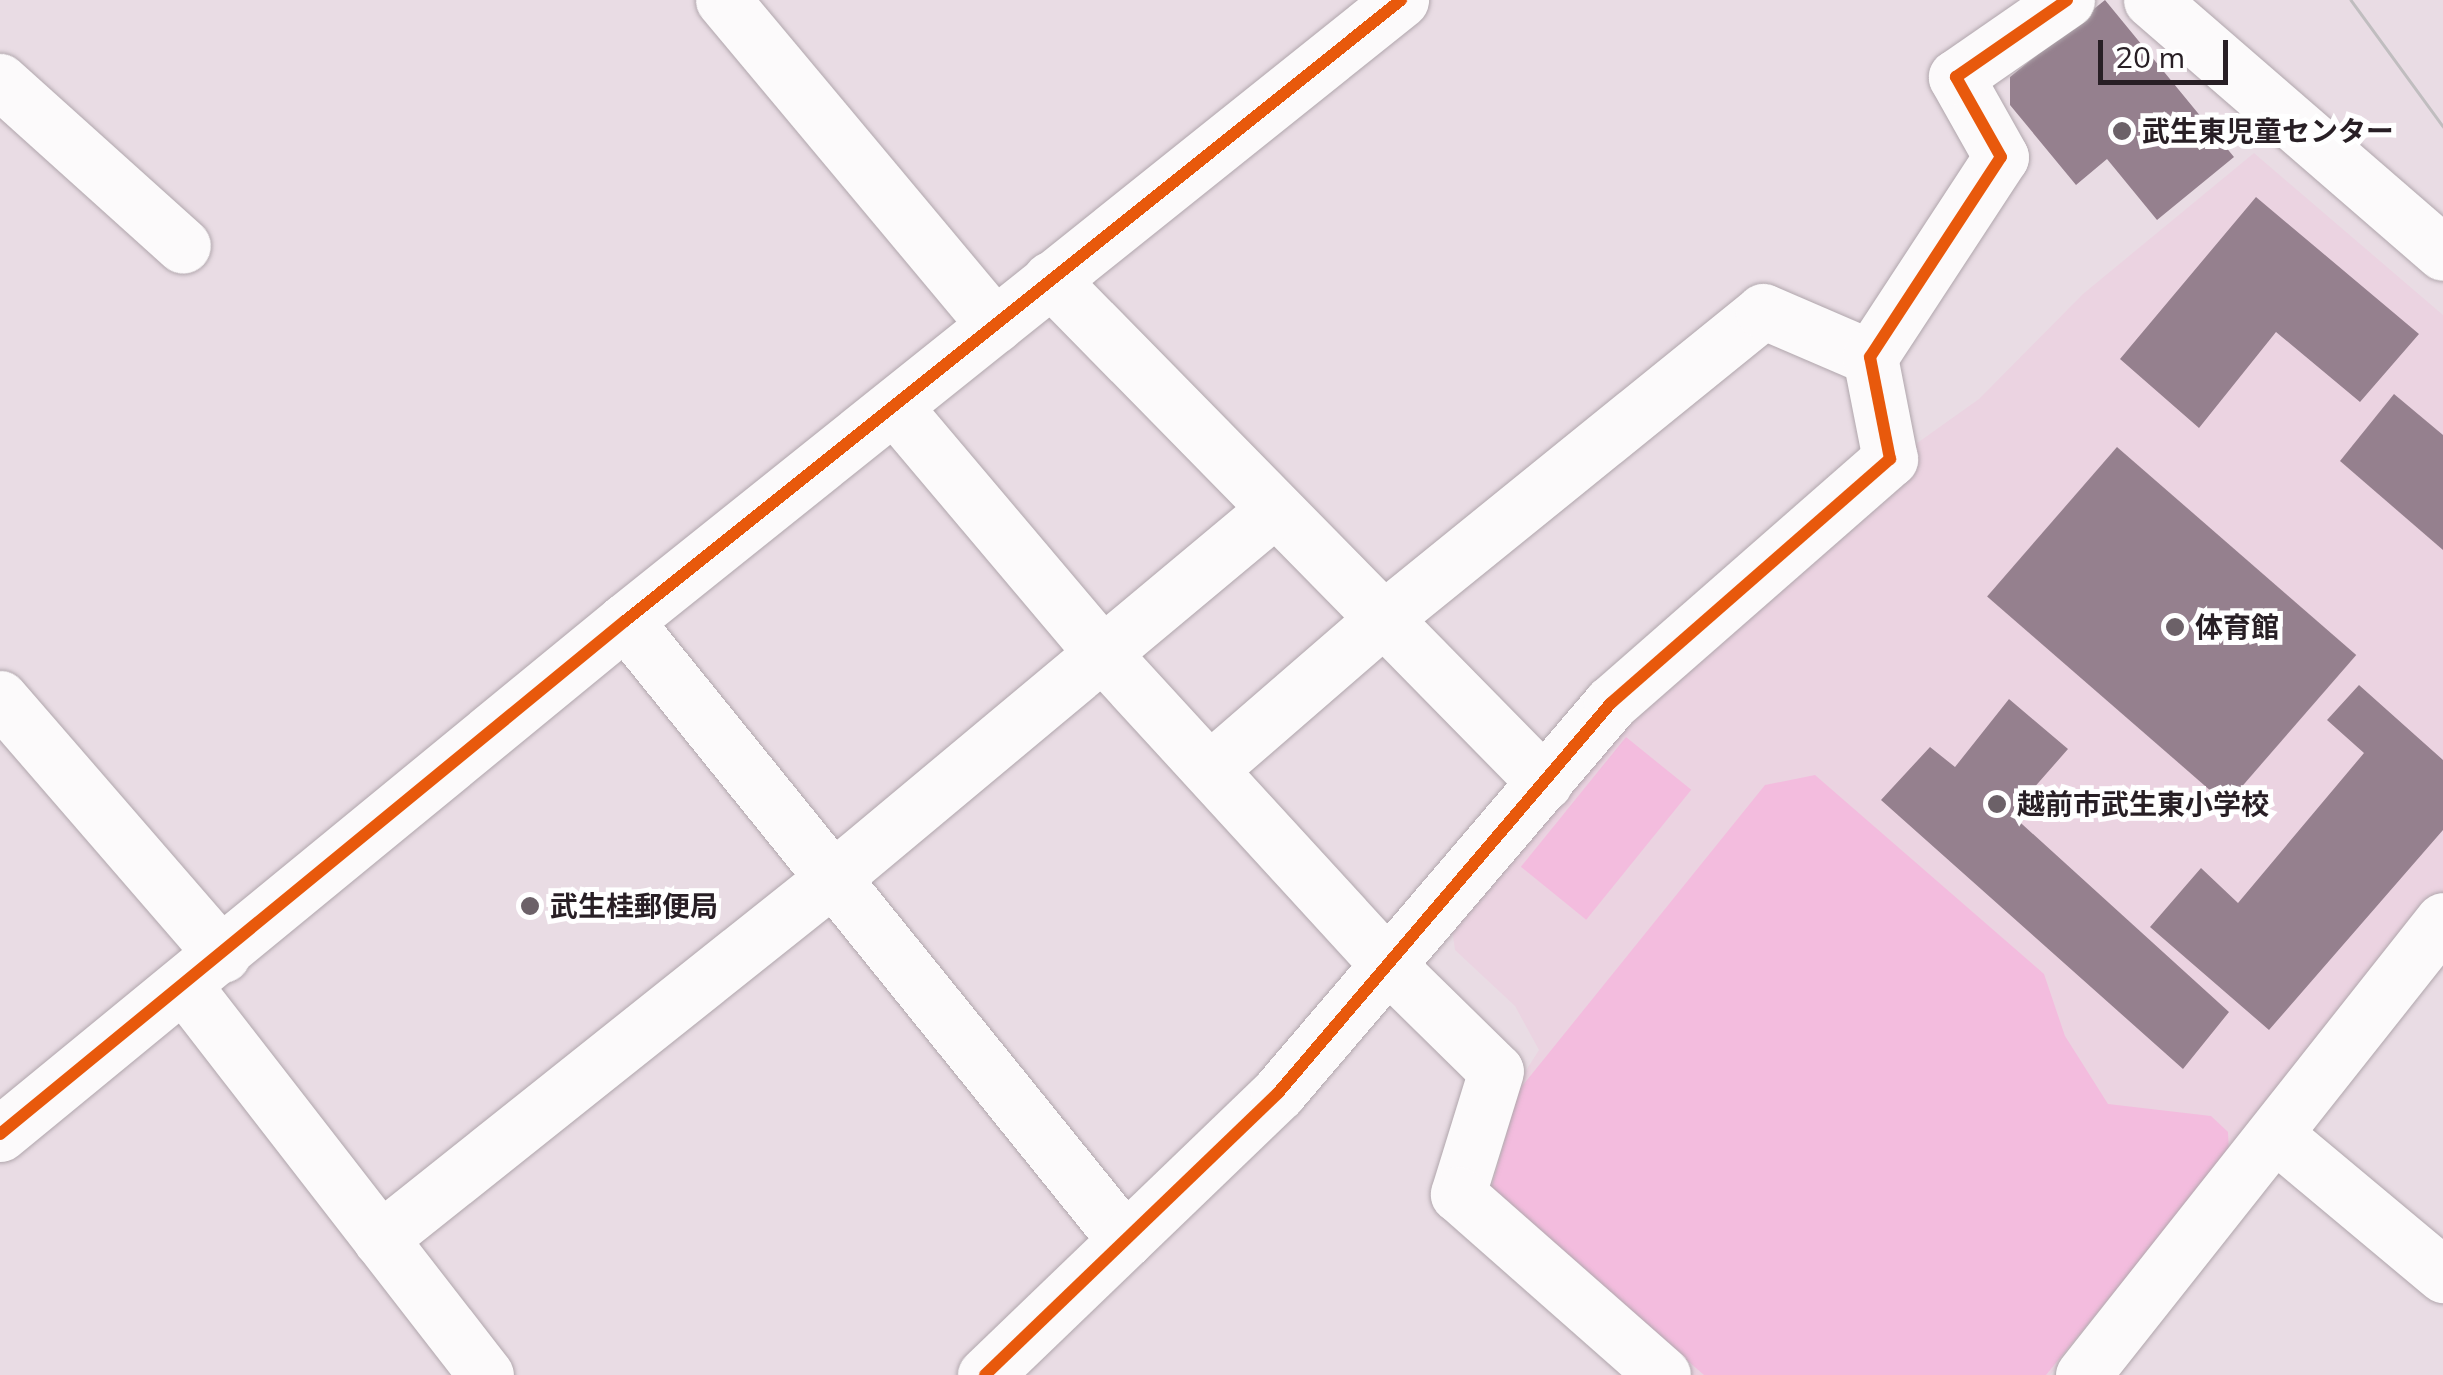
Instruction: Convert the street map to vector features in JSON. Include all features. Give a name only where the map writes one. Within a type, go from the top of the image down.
[{"type":"street","points":[[723,0],[995,326]]},
{"type":"street","points":[[0,1134],[204,971],[625,620],[896,409],[1050,279],[1401,0]]},
{"type":"street","points":[[985,1375],[1278,1093],[1390,967],[1611,703],[1890,459],[1870,357],[2002,158],[1956,77],[2067,0]]},
{"type":"street","points":[[2151,0],[2443,253]]},
{"type":"street","points":[[0,80],[182,246]]},
{"type":"street","points":[[1050,279],[1544,783]]},
{"type":"street","points":[[1210,769],[1383,618],[1763,311],[1870,357]]},
{"type":"street","points":[[896,409],[1103,654],[1390,967],[1496,1071],[1458,1194],[1664,1375]]},
{"type":"street","points":[[380,1239],[833,878],[1275,509]]},
{"type":"street","points":[[625,620],[1126,1240]]},
{"type":"street","points":[[0,698],[204,971],[380,1239],[486,1375]]},
{"type":"street","points":[[2083,1375],[2276,1136],[2443,920]]},
{"type":"street","points":[[2276,1136],[2443,1275]]},
{"type":"shaded area","name":"越前市武生東小学校","points":[[2254,153],[2443,315],[2443,905],[2050,1375],[1692,1375],[1484,1192],[1516,1086],[1539,1050],[1515,1006],[1455,950],[1452,928],[1633,702],[1899,456],[1979,399],[2083,294]]},
{"type":"shaded area","points":[[1626,737],[1691,790],[1586,920],[1521,867]]},
{"type":"shaded area","points":[[1815,775],[2044,974],[2065,1036],[2108,1104],[2211,1116],[2228,1132],[2229,1152],[2046,1375],[1704,1375],[1491,1189],[1519,1090],[1765,785]]},
{"type":"building","name":"武生東児童センター","points":[[2105,0],[2234,157],[2157,220],[2107,159],[2076,185],[2010,105],[2010,77]]},
{"type":"building","points":[[2256,197],[2419,334],[2360,402],[2276,332],[2199,428],[2120,359]]},
{"type":"building","points":[[2394,394],[2443,435],[2443,550],[2340,461]]},
{"type":"building","name":"体育館","points":[[2117,447],[2356,655],[2226,804],[1987,596]]},
{"type":"building","points":[[2359,685],[2443,760],[2443,830],[2269,1030],[2150,927],[2201,868],[2238,903],[2364,753],[2327,720]]},
{"type":"building","points":[[2009,699],[2068,749],[2011,814],[2229,1012],[2183,1069],[1881,800],[1930,747],[1955,767]]},
{"type":"tram line","points":[[2351,0],[2443,126]]},
{"type":"cycle path","points":[[0,1134],[625,621],[1401,0]]},
{"type":"cycle path","points":[[985,1375],[1278,1093],[1611,703],[1890,459],[1870,357],[2001,157],[1956,77],[2067,0]]},
{"type":"place","name":"武生東児童センター","points":[[2122,131]]},
{"type":"place","name":"体育館","points":[[2175,627]]},
{"type":"place","name":"越前市武生東小学校","points":[[1997,804]]},
{"type":"place","name":"武生桂郵便局","points":[[530,906]]}]
